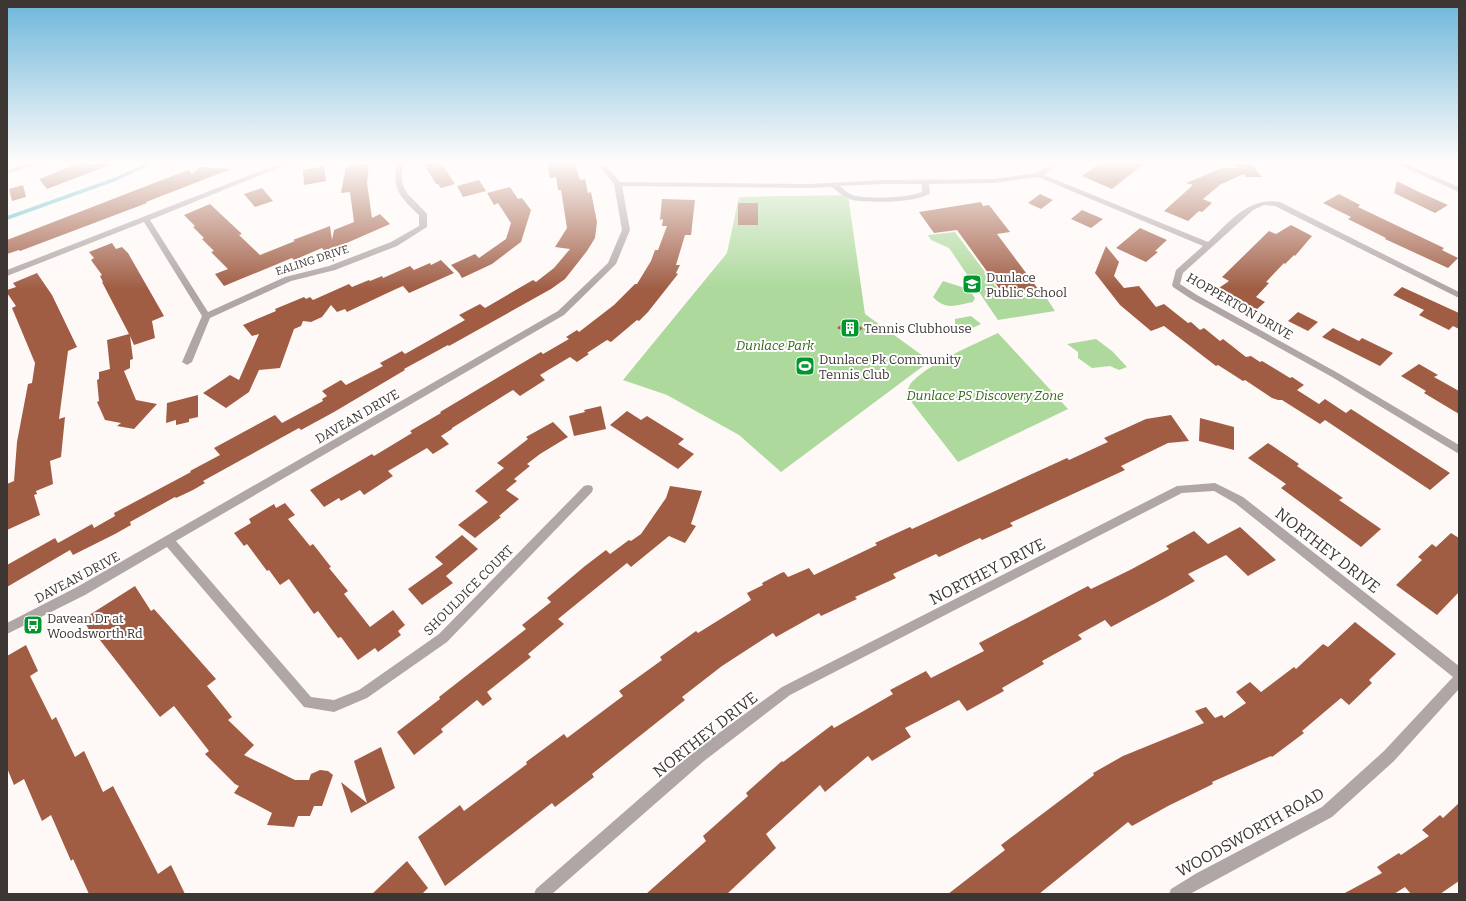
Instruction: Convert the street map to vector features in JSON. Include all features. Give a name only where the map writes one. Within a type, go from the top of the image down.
[{"type":"street","points":[[7,273],[178,205]]},
{"type":"street","name":"EALING DRIVE","points":[[206,316],[288,279],[332,268],[394,244],[423,227],[423,214],[413,205]]},
{"type":"street","name":"DAVEAN DRIVE","points":[[7,629],[82,592],[560,313],[612,264],[626,230],[622,205]]},
{"type":"street","points":[[1112,205],[1208,245]]},
{"type":"street","name":"HOPPERTON DRIVE","points":[[1258,205],[1250,208],[1179,272],[1176,284],[1194,296],[1335,375],[1459,450]]},
{"type":"street","name":"HOPPERTON DRIVE","points":[[1279,205],[1459,295]]},
{"type":"street","points":[[144,218],[206,316],[187,362]]},
{"type":"street","name":"NORTHEY DRIVE","points":[[541,894],[699,756],[786,691],[1181,489],[1215,488],[1239,500],[1459,674]]},
{"type":"street","name":"SHOULDICE COURT","points":[[169,541],[308,703],[334,706],[364,694],[443,638],[588,489]]},
{"type":"street","name":"WOODSWORTH ROAD","points":[[1176,894],[1202,878],[1327,812],[1389,756],[1459,680]]},
{"type":"green space","name":"Dunlace Park","points":[[737,205],[849,205],[865,314],[930,361],[781,472],[739,435],[667,395],[623,380],[727,253]]},
{"type":"green space","points":[[955,232],[1003,296],[1042,291],[1055,311],[998,320],[949,248],[931,240],[928,235]]},
{"type":"green space","points":[[943,281],[968,289],[975,298],[973,302],[952,306],[942,304],[933,297]]},
{"type":"green space","points":[[971,316],[981,324],[964,332],[955,327],[955,319]]},
{"type":"green space","name":"Dunlace PS Discovery Zone","points":[[998,333],[1068,409],[958,462],[906,395],[912,382],[931,367],[953,354]]},
{"type":"green space","points":[[1096,339],[1112,351],[1127,367],[1119,370],[1110,366],[1092,368],[1078,358],[1078,352],[1067,344]]},
{"type":"building","points":[[97,205],[142,205],[20,251],[7,254],[7,240]]},
{"type":"building","points":[[208,205],[211,205],[242,234],[239,235],[260,255],[295,241],[293,240],[330,226],[332,240],[334,230],[354,222],[352,205],[370,205],[372,218],[380,214],[390,224],[333,249],[334,262],[322,248],[294,260],[292,258],[224,286],[215,274],[228,269],[211,252],[214,251],[202,239],[204,238],[184,215]]},
{"type":"building","points":[[499,205],[527,205],[531,210],[521,242],[492,264],[462,278],[451,265],[475,254],[479,258],[506,239],[511,223]]},
{"type":"building","points":[[563,205],[594,205],[597,222],[595,238],[587,251],[565,279],[551,289],[449,346],[448,345],[404,369],[405,370],[334,412],[301,430],[299,428],[203,481],[205,483],[193,490],[176,498],[175,497],[130,522],[131,525],[115,534],[73,555],[70,550],[7,587],[7,565],[55,538],[58,543],[92,524],[94,528],[115,516],[114,513],[220,455],[214,448],[275,415],[282,423],[323,401],[322,399],[327,396],[322,391],[341,380],[346,385],[383,366],[380,363],[402,351],[405,354],[465,320],[459,315],[480,304],[485,308],[533,280],[536,282],[554,268],[570,249],[555,247],[567,228]]},
{"type":"building","points":[[661,205],[694,205],[691,235],[685,235],[676,265],[680,265],[676,273],[678,274],[639,321],[637,320],[611,342],[607,340],[587,353],[589,354],[577,362],[570,357],[540,375],[545,380],[520,396],[513,390],[452,428],[441,436],[449,444],[433,454],[427,448],[388,471],[393,476],[364,495],[360,490],[341,501],[339,498],[324,507],[310,490],[372,454],[374,456],[412,433],[410,431],[441,413],[440,412],[541,352],[543,354],[569,339],[566,337],[577,330],[579,332],[614,305],[635,284],[637,284],[651,261],[655,250],[658,250],[667,226],[662,226],[663,219],[660,220]]},
{"type":"building","points":[[738,205],[758,205],[758,225],[738,225]]},
{"type":"building","points":[[962,205],[989,205],[1010,232],[997,234],[1038,289],[1017,292],[1019,294],[1004,295],[957,230],[934,233],[919,212]]},
{"type":"building","points":[[1032,205],[1046,205],[1041,209]]},
{"type":"building","points":[[1171,205],[1210,205],[1202,212],[1199,211],[1188,221],[1164,211]]},
{"type":"building","points":[[1327,205],[1360,205],[1358,207],[1444,248],[1442,250],[1458,258],[1448,268],[1385,239],[1386,238],[1348,219],[1351,217]]},
{"type":"building","points":[[1419,205],[1448,205],[1435,213]]},
{"type":"building","points":[[1082,210],[1103,219],[1091,228],[1071,219]]},
{"type":"building","points":[[1291,225],[1312,236],[1295,256],[1294,255],[1285,264],[1284,263],[1266,282],[1269,283],[1256,297],[1265,302],[1255,311],[1216,290],[1229,281],[1222,277],[1269,231],[1276,234]]},
{"type":"building","points":[[1140,228],[1167,240],[1155,251],[1158,252],[1146,262],[1116,248]]},
{"type":"building","points":[[112,243],[116,249],[122,247],[128,253],[164,316],[152,321],[155,338],[134,345],[130,336],[133,359],[130,360],[130,368],[124,371],[136,400],[157,404],[134,429],[117,426],[121,423],[105,420],[97,402],[99,401],[97,380],[99,379],[99,372],[110,369],[107,340],[129,334],[102,282],[100,276],[102,275],[91,260],[94,258],[89,252]]},
{"type":"building","points":[[1106,246],[1119,262],[1114,276],[1124,288],[1139,286],[1156,307],[1164,304],[1188,323],[1191,322],[1200,330],[1204,328],[1220,341],[1223,339],[1246,357],[1251,356],[1290,378],[1292,377],[1304,385],[1297,390],[1319,404],[1325,399],[1346,413],[1351,409],[1450,473],[1430,490],[1325,420],[1320,424],[1282,400],[1272,398],[1245,380],[1243,381],[1218,365],[1216,366],[1164,326],[1151,331],[1120,305],[1095,273]]},
{"type":"building","points":[[441,260],[454,273],[409,293],[403,286],[347,312],[345,309],[337,312],[331,305],[322,317],[311,322],[303,321],[301,326],[294,329],[280,368],[259,370],[249,392],[226,408],[203,393],[230,375],[239,380],[259,334],[252,336],[243,325],[304,297],[306,299],[310,297],[313,300],[349,284],[352,287],[382,276],[383,278],[410,266],[414,270],[430,263],[431,265]]},
{"type":"building","points":[[37,273],[52,295],[77,347],[68,351],[59,419],[65,417],[61,457],[50,461],[53,484],[36,491],[37,494],[34,495],[40,515],[7,530],[7,484],[14,481],[17,442],[28,384],[32,383],[35,363],[12,308],[16,306],[7,293],[7,290],[16,287],[13,283]]},
{"type":"building","points":[[1402,287],[1459,313],[1459,329],[1453,326],[1449,330],[1419,315],[1424,310],[1393,295]]},
{"type":"building","points":[[1298,312],[1318,322],[1308,331],[1288,321]]},
{"type":"building","name":"Tennis Clubhouse","points":[[847,320],[863,328],[853,336],[837,328]]},
{"type":"building","points":[[1333,328],[1359,341],[1362,338],[1393,353],[1380,366],[1322,337]]},
{"type":"building","points":[[1419,364],[1438,375],[1434,377],[1459,391],[1459,414],[1424,393],[1426,391],[1401,376]]},
{"type":"building","points":[[198,395],[198,417],[189,419],[189,422],[176,425],[176,420],[166,423],[167,403]]},
{"type":"building","points":[[601,406],[606,429],[574,436],[569,416],[585,412],[584,410]]},
{"type":"building","points":[[627,411],[641,420],[647,416],[684,439],[678,444],[694,454],[678,469],[610,425]]},
{"type":"building","points":[[1171,415],[1189,441],[1168,443],[1121,466],[1125,470],[1010,523],[1013,526],[982,540],[980,538],[939,557],[936,554],[893,574],[896,578],[855,597],[857,599],[821,616],[819,613],[776,637],[773,633],[722,666],[682,697],[685,700],[592,774],[594,777],[555,807],[552,803],[445,886],[418,837],[460,805],[464,811],[564,734],[567,738],[623,696],[619,691],[662,660],[660,657],[696,631],[698,633],[751,600],[747,593],[763,585],[762,583],[784,572],[788,577],[809,568],[814,575],[877,545],[875,543],[910,527],[912,529],[1067,458],[1069,460],[1108,442],[1104,438],[1146,419]]},
{"type":"building","points":[[1200,418],[1234,427],[1234,450],[1199,441]]},
{"type":"building","points":[[553,422],[568,437],[540,454],[527,464],[530,466],[514,479],[517,481],[506,490],[519,499],[499,516],[501,517],[475,538],[458,525],[488,502],[475,491],[504,468],[497,463],[528,439],[526,437]]},
{"type":"building","points":[[1268,443],[1299,464],[1297,466],[1343,498],[1339,500],[1381,529],[1361,547],[1281,488],[1286,484],[1248,458]]},
{"type":"building","points":[[670,486],[702,491],[691,524],[696,526],[685,543],[669,536],[631,567],[627,563],[558,619],[564,624],[528,654],[531,657],[487,692],[492,699],[483,706],[477,700],[441,729],[443,732],[414,755],[397,732],[526,629],[522,625],[551,602],[547,598],[585,566],[606,550],[610,554],[629,540],[631,541],[641,534],[666,498]]},
{"type":"building","points":[[285,503],[295,515],[288,519],[310,546],[313,544],[331,567],[329,568],[348,591],[344,594],[370,627],[393,610],[405,625],[398,631],[401,635],[378,652],[375,648],[358,660],[341,637],[338,638],[318,611],[314,614],[289,579],[280,585],[269,570],[267,571],[247,544],[244,546],[234,533],[251,523],[249,519],[274,504],[276,508]]},
{"type":"building","points":[[1240,527],[1276,560],[1248,576],[1226,555],[1188,574],[1195,581],[1165,598],[1111,627],[1105,620],[1078,635],[1082,639],[1042,661],[1044,664],[1002,688],[1004,691],[967,711],[959,700],[905,728],[911,737],[872,761],[868,756],[825,792],[820,785],[766,834],[776,848],[727,894],[646,894],[706,841],[703,836],[748,796],[746,793],[782,761],[783,762],[832,725],[834,728],[893,694],[890,690],[926,671],[931,678],[984,651],[979,643],[1088,586],[1091,589],[1130,570],[1169,549],[1166,546],[1194,531],[1208,544]]},
{"type":"building","points":[[1451,533],[1459,538],[1459,592],[1437,615],[1396,585],[1422,560],[1418,557],[1432,544],[1436,547]]},
{"type":"building","points":[[462,535],[478,549],[446,576],[453,583],[422,605],[408,589],[443,564],[435,557]]},
{"type":"building","points":[[135,586],[151,611],[154,609],[216,679],[207,686],[232,717],[228,720],[254,745],[244,755],[295,780],[309,780],[311,774],[320,770],[328,771],[333,775],[322,806],[314,806],[310,816],[298,816],[294,827],[267,825],[272,813],[234,793],[239,786],[235,784],[205,754],[209,751],[174,706],[160,717],[96,635],[93,637],[83,619]]},
{"type":"building","points":[[1355,622],[1396,654],[1369,680],[1372,683],[1349,705],[1341,698],[1302,731],[1304,733],[1272,757],[1271,756],[1212,782],[1213,784],[1132,826],[1128,822],[1039,894],[948,894],[1005,850],[1001,845],[1094,775],[1093,773],[1123,756],[1204,723],[1195,711],[1206,707],[1215,718],[1222,715],[1224,718],[1246,703],[1236,692],[1250,682],[1261,692],[1294,667],[1296,669],[1323,644],[1328,647]]},
{"type":"building","points":[[26,645],[38,671],[30,676],[52,720],[56,717],[75,757],[84,751],[103,792],[113,786],[158,874],[171,865],[185,894],[89,894],[73,859],[71,861],[51,815],[42,821],[24,779],[14,785],[7,768],[7,656]]},
{"type":"building","points":[[381,747],[395,788],[351,813],[341,782],[367,803],[354,761]]},
{"type":"building","points":[[1459,803],[1459,881],[1440,894],[1411,894],[1405,887],[1394,894],[1343,894],[1382,873],[1377,867],[1399,853],[1401,855],[1429,836],[1422,830],[1440,815],[1443,818]]},
{"type":"building","points":[[407,861],[428,888],[422,894],[372,894]]},
{"type":"waterway","points":[[7,218],[43,205]]},
{"type":"place","name":"Dunlace Public School","points":[[972,284]]},
{"type":"place","name":"Tennis Clubhouse","points":[[850,328]]},
{"type":"place","name":"Dunlace Pk Community Tennis Club","points":[[805,366]]},
{"type":"place","name":"Davean Dr at Woodsworth Rd","points":[[33,625]]}]
